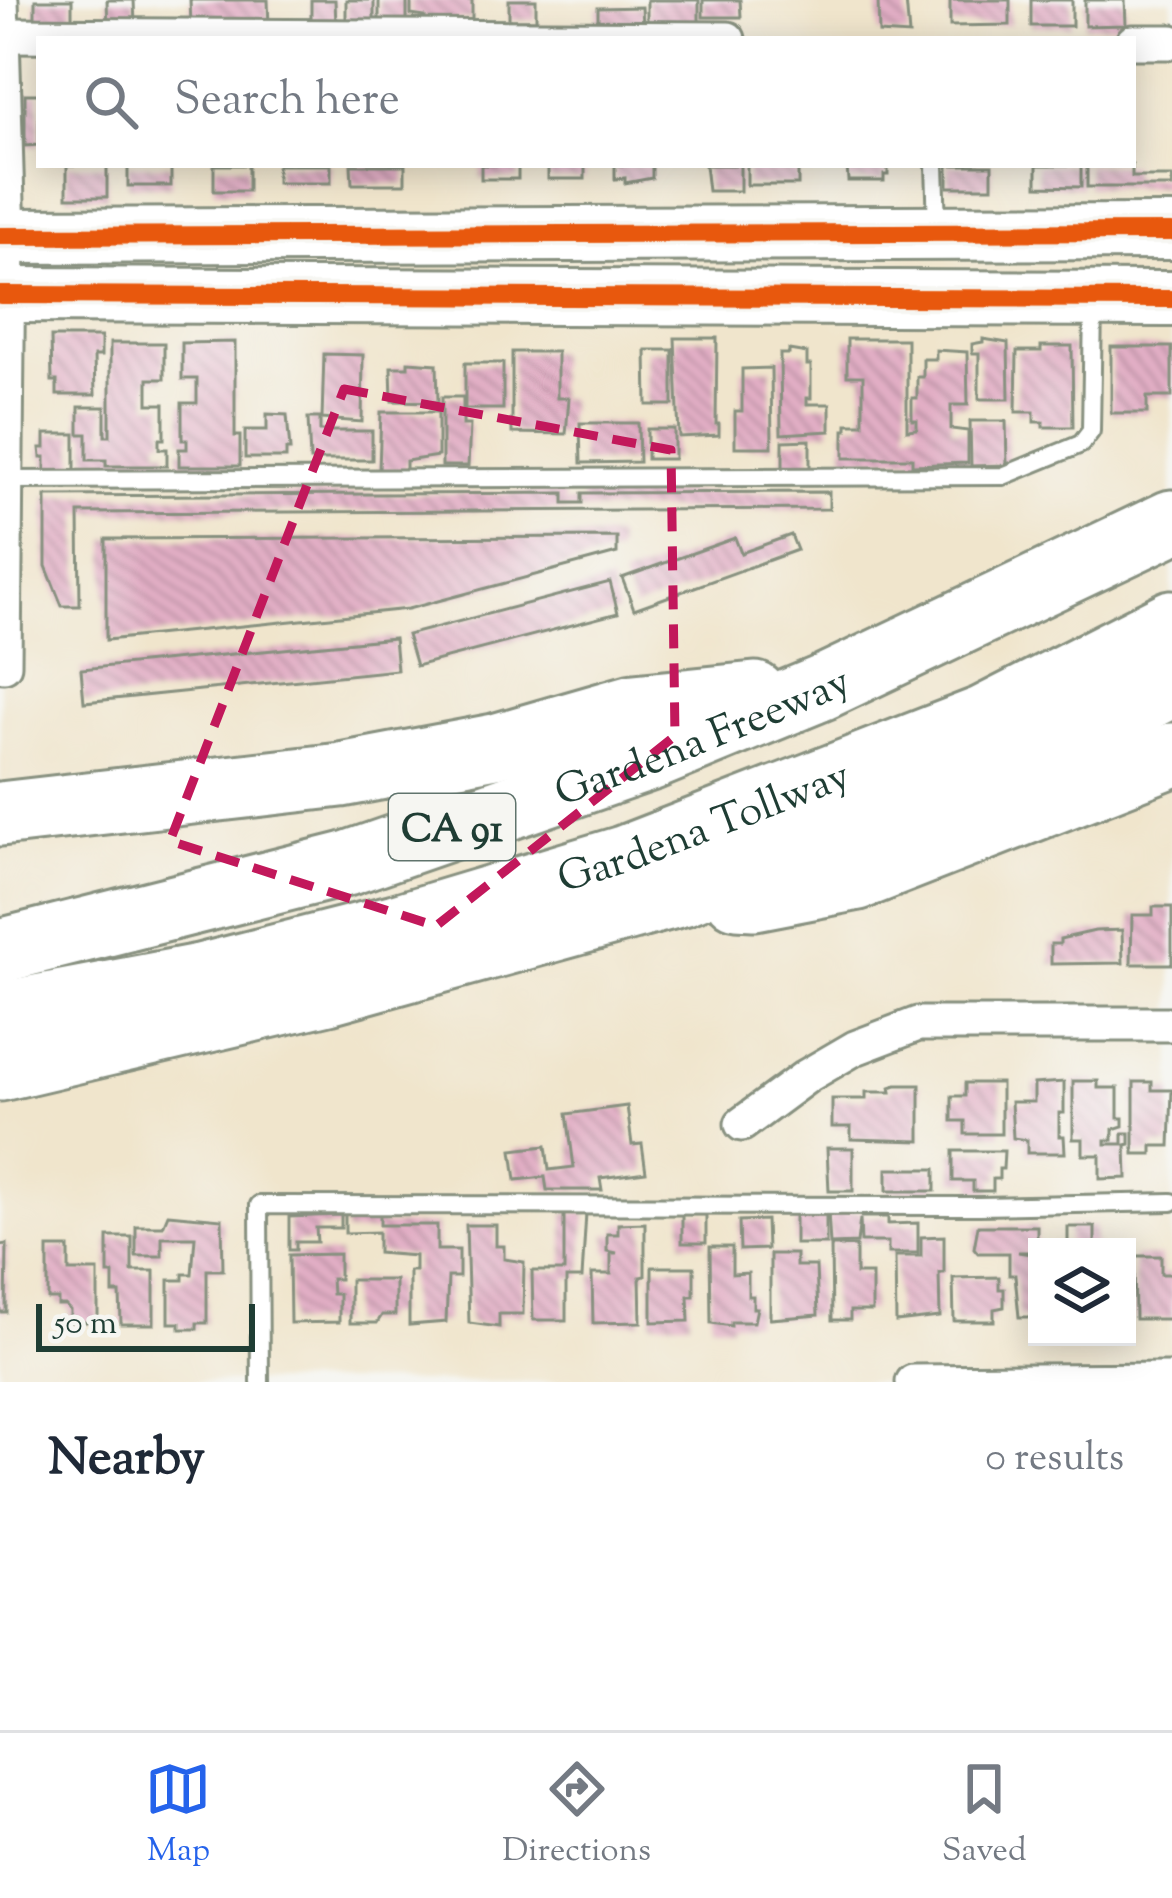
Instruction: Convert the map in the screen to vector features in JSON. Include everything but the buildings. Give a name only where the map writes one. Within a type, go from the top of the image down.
[{"type":"highway","name":"Gardena Freeway","points":[[0,950],[346,864],[650,759],[822,688],[1172,522]]},
{"type":"highway","name":"Gardena Tollway","points":[[70,933],[165,962],[522,871],[838,751],[1172,599]]},
{"type":"highway","name":"Gardena Tollway","points":[[0,1014],[200,976],[396,926],[623,858],[983,718],[1172,622]]},
{"type":"highway","points":[[0,1070],[328,992],[682,894],[1056,744],[1172,685]]},
{"type":"highway","points":[[0,814],[341,775],[495,746],[634,706],[822,688]]},
{"type":"highway","points":[[682,894],[754,898],[858,878],[1172,755]]},
{"type":"main road","points":[[4,237],[1172,232]]},
{"type":"main road","points":[[4,295],[1172,299]]},
{"type":"street","points":[[1,0],[6,480],[2,665]]},
{"type":"street","points":[[1,35],[183,36]]},
{"type":"street","points":[[1136,41],[1172,42]]},
{"type":"street","points":[[742,1124],[855,1048],[918,1024],[1172,1024]]},
{"type":"street","points":[[913,1382],[1172,1380]]},
{"type":"lane","points":[[935,168],[937,233]]},
{"type":"lane","points":[[6,480],[1004,476],[1081,444],[1091,431],[1094,299]]},
{"type":"lane","points":[[260,1382],[259,1205],[1172,1202]]},
{"type":"highlighted area","points":[[344,389],[671,450],[675,736],[436,926],[170,841]]},
{"type":"cycle path","points":[[0,236],[1172,232]]},
{"type":"cycle path","points":[[0,295],[1172,299]]}]
